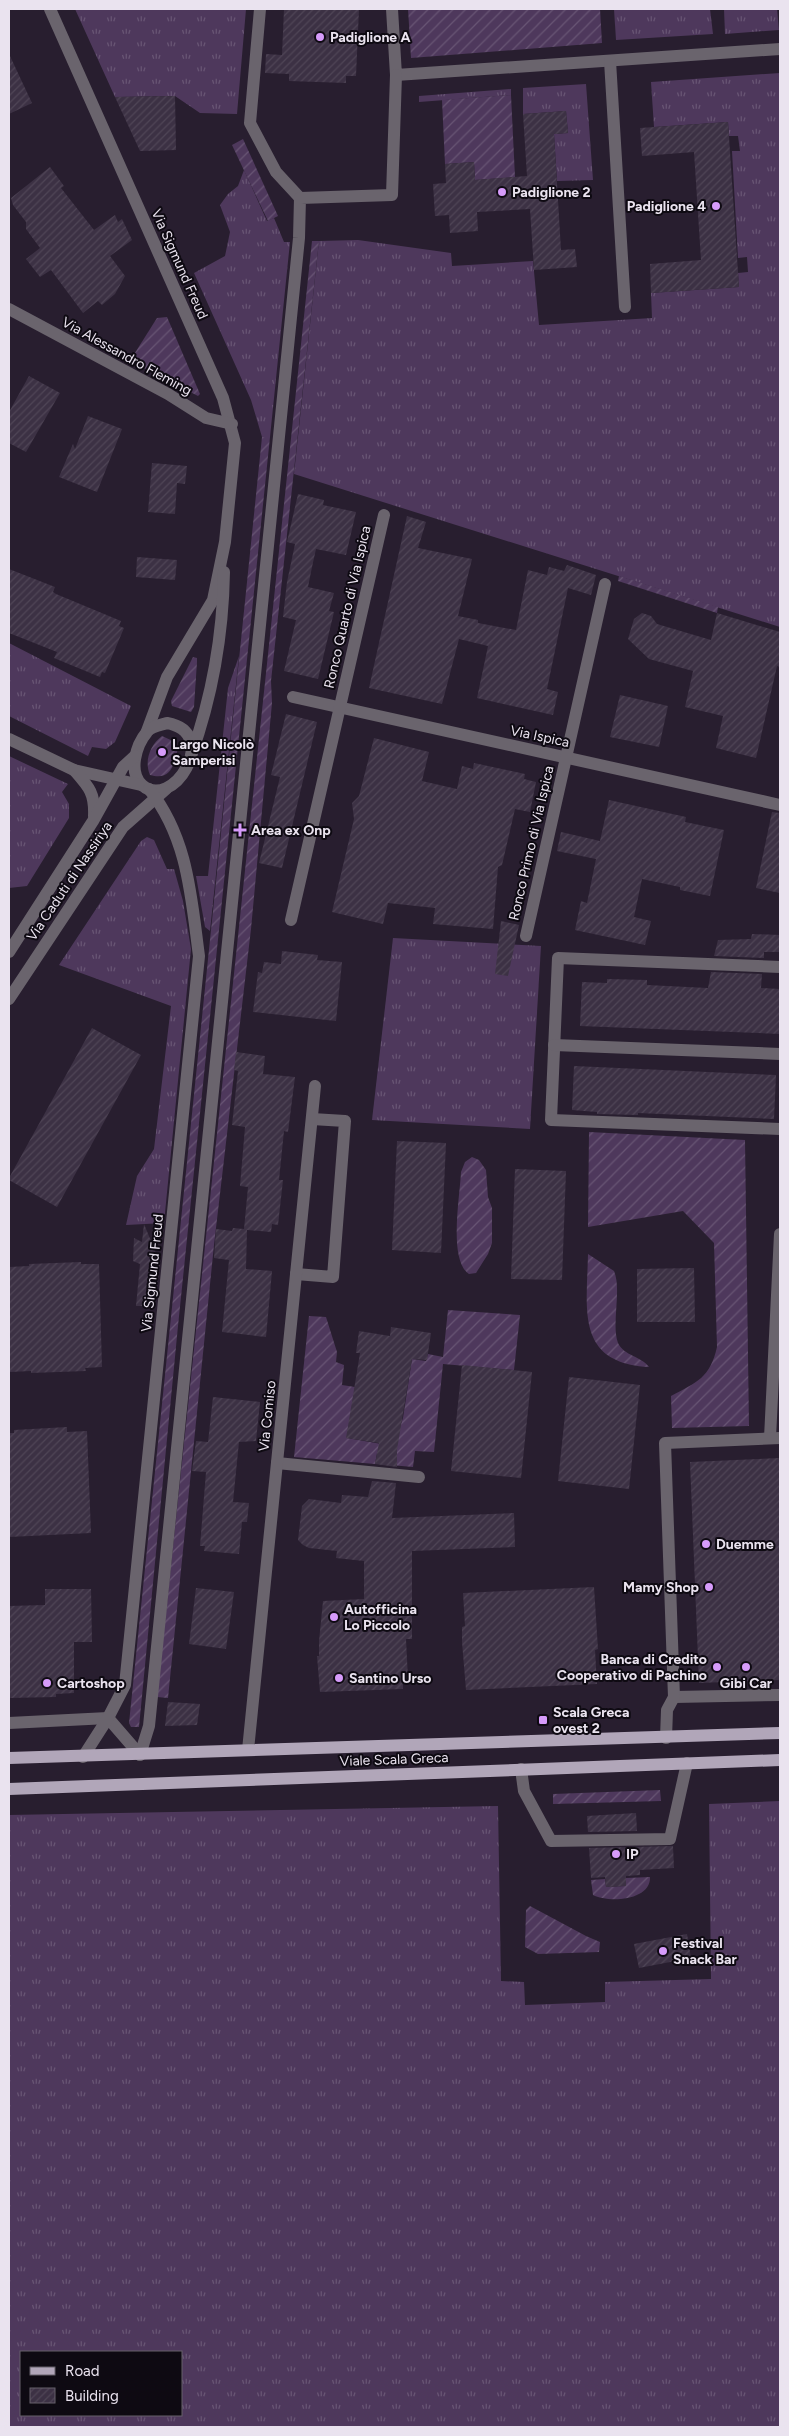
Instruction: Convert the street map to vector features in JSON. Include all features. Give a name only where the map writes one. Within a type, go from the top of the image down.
[{"type":"main road","name":"Viale Scala Greca","points":[[9,1758],[780,1733]]},
{"type":"main road","name":"Viale Scala Greca","points":[[9,1789],[780,1760]]},
{"type":"street","name":"Via Sigmund Freud","points":[[50,9],[223,398],[232,424],[235,443],[224,542]]},
{"type":"street","points":[[140,1755],[149,1726],[299,238],[300,198],[276,172],[250,123],[260,9]]},
{"type":"street","points":[[300,198],[392,195],[396,75],[392,9]]},
{"type":"street","points":[[396,75],[780,49]]},
{"type":"street","points":[[610,61],[625,307]]},
{"type":"street","name":"Via Alessandro Fleming","points":[[9,309],[168,394],[206,418],[232,424]]},
{"type":"street","name":"Ronco Quarto di Via Ispica","points":[[291,920],[384,515]]},
{"type":"street","points":[[149,791],[134,767],[135,756],[147,731],[167,677],[213,600],[224,542]]},
{"type":"street","points":[[9,739],[74,770],[149,791],[166,789],[178,781],[191,756],[202,724],[215,669],[224,601],[224,542]]},
{"type":"street","name":"Ronco Primo di Via Ispica","points":[[526,936],[605,584]]},
{"type":"street","name":"Via Ispica","points":[[293,697],[780,805]]},
{"type":"street","points":[[147,731],[167,723],[178,725],[188,734],[192,743],[191,756]]},
{"type":"street","name":"Via Caduti di Nassiriya","points":[[9,952],[93,821],[123,767],[135,756]]},
{"type":"street","points":[[96,776],[123,767]]},
{"type":"street","points":[[74,770],[89,787],[94,799],[93,821]]},
{"type":"street","name":"Via Sigmund Freud","points":[[83,1757],[108,1718],[125,1685],[199,956],[181,846],[149,791]]},
{"type":"street","name":"Via Caduti di Nassiriya","points":[[9,998],[149,791]]},
{"type":"street","points":[[780,967],[558,958],[552,1120],[780,1129]]},
{"type":"street","points":[[554,1045],[780,1054]]},
{"type":"street","name":"Via Comiso","points":[[248,1750],[315,1086]]},
{"type":"street","points":[[296,1274],[333,1277],[345,1121],[312,1119]]},
{"type":"street","points":[[666,1738],[666,1710],[674,1697],[665,1443],[775,1438],[780,1234]]},
{"type":"street","points":[[277,1463],[419,1477]]},
{"type":"street","points":[[674,1697],[780,1694]]},
{"type":"street","points":[[9,1723],[108,1718],[140,1755]]},
{"type":"street","points":[[521,1769],[524,1790],[551,1841],[670,1839],[687,1763]]},
{"type":"green space","points":[[75,9],[246,9],[237,114],[200,113],[175,96],[115,97]]},
{"type":"green space","points":[[408,9],[600,9],[602,43],[411,58]]},
{"type":"green space","points":[[614,9],[710,9],[713,34],[616,40]]},
{"type":"green space","points":[[724,9],[777,9],[779,30],[725,34]]},
{"type":"green space","points":[[780,73],[780,627],[294,474],[319,241],[358,240],[451,253],[452,266],[533,261],[539,325],[652,318],[651,293],[739,287],[738,273],[748,272],[747,257],[738,258],[732,151],[740,151],[738,136],[729,136],[728,122],[654,127],[651,82]]},
{"type":"green space","points":[[586,84],[593,180],[557,181],[554,134],[568,133],[566,111],[523,114],[523,88]]},
{"type":"green space","points":[[511,89],[511,95],[419,102],[419,96]]},
{"type":"green space","points":[[511,95],[515,177],[475,180],[474,162],[445,164],[442,100]]},
{"type":"green space","points":[[243,139],[278,216],[268,221],[232,145]]},
{"type":"green space","points":[[244,170],[267,221],[274,218],[284,242],[290,242],[270,437],[262,437],[251,400],[194,273],[225,256],[230,232],[220,205],[228,194],[238,186]]},
{"type":"green space","points":[[312,241],[319,241],[271,681],[272,703],[251,929],[214,1245],[168,1698],[157,1697]]},
{"type":"green space","points":[[167,317],[200,394],[198,396],[134,363],[133,356],[157,318]]},
{"type":"green space","points":[[262,437],[270,437],[178,1326],[139,1727],[131,1727],[129,1723]]},
{"type":"green space","points":[[619,576],[718,607],[717,613],[618,581]]},
{"type":"green space","points":[[9,643],[131,706],[115,742],[106,749],[92,747],[88,756],[9,716]]},
{"type":"green space","points":[[239,656],[210,931],[205,927],[196,876],[208,876],[228,688]]},
{"type":"green space","points":[[193,657],[197,658],[197,662],[194,707],[191,712],[172,706],[171,701]]},
{"type":"green space","points":[[162,736],[175,742],[178,748],[175,760],[167,774],[163,776],[150,775],[148,770],[149,754],[154,744]]},
{"type":"green space","points":[[9,756],[68,784],[62,792],[69,804],[69,818],[27,886],[9,888]]},
{"type":"green space","points":[[147,837],[154,840],[167,869],[174,869],[183,901],[191,949],[164,1223],[126,1225],[137,1176],[154,1149],[171,1006],[59,965],[141,841]]},
{"type":"green space","points":[[393,938],[541,946],[530,1129],[372,1120]]},
{"type":"green space","points":[[589,1132],[745,1140],[749,1426],[672,1428],[671,1396],[701,1378],[711,1366],[717,1347],[714,1243],[683,1211],[588,1227]]},
{"type":"green space","points":[[472,1157],[479,1160],[486,1170],[488,1197],[492,1208],[492,1243],[488,1254],[476,1273],[469,1274],[463,1267],[459,1256],[457,1227],[461,1172],[465,1162]]},
{"type":"green space","points":[[588,1254],[614,1271],[617,1288],[616,1335],[618,1343],[624,1351],[642,1360],[649,1367],[625,1363],[608,1355],[597,1344],[590,1330],[587,1313]]},
{"type":"green space","points":[[448,1310],[520,1315],[514,1370],[443,1364],[434,1452],[415,1451],[413,1467],[390,1465],[377,1453],[375,1464],[294,1457],[309,1316],[326,1317],[337,1352],[336,1362],[344,1365],[342,1385],[355,1387],[347,1438],[393,1446],[403,1418],[412,1359],[426,1361],[428,1354],[443,1357]]},
{"type":"green space","points":[[660,1790],[661,1801],[553,1804],[553,1794]]},
{"type":"green space","points":[[780,1801],[780,2427],[9,2427],[9,1815],[498,1806],[501,1981],[524,1982],[525,2005],[605,2002],[605,1982],[711,1979],[709,1804]]},
{"type":"green space","points":[[650,1877],[644,1891],[627,1898],[608,1899],[593,1895],[591,1880],[605,1879],[606,1887],[626,1886],[626,1878]]},
{"type":"green space","points":[[530,1906],[600,1942],[599,1952],[538,1954],[525,1947],[526,1910]]},
{"type":"building","name":"Padiglione A","points":[[284,9],[359,9],[356,76],[346,76],[346,83],[289,81],[289,74],[265,73],[266,54],[282,55]]},
{"type":"building","points":[[9,54],[32,103],[9,114]]},
{"type":"building","points":[[175,96],[176,150],[140,151],[115,97]]},
{"type":"building","name":"Padiglione 2","points":[[566,111],[568,133],[554,134],[561,250],[575,249],[577,267],[534,270],[530,209],[477,212],[478,231],[450,233],[449,215],[435,216],[433,184],[446,183],[445,164],[474,162],[475,180],[527,176],[523,114]]},
{"type":"building","name":"Padiglione 4","points":[[728,122],[739,287],[651,293],[650,264],[701,260],[694,152],[642,156],[640,128]]},
{"type":"building","points":[[50,167],[64,186],[61,188],[94,230],[115,215],[118,222],[122,219],[132,240],[110,256],[125,276],[115,294],[102,305],[98,301],[83,313],[51,270],[40,277],[26,259],[40,248],[26,229],[26,222],[13,205],[11,198]]},
{"type":"building","points":[[29,376],[60,393],[26,452],[9,443],[9,412]]},
{"type":"building","points":[[88,416],[122,429],[97,492],[59,477],[73,444],[75,449]]},
{"type":"building","points":[[152,463],[187,466],[185,484],[177,483],[175,514],[148,512]]},
{"type":"building","points":[[298,494],[324,500],[323,505],[356,512],[346,555],[316,549],[308,587],[334,593],[329,611],[334,612],[318,679],[284,671],[296,620],[283,617],[287,582],[295,544],[287,542]]},
{"type":"building","points":[[407,516],[426,522],[418,548],[472,559],[458,616],[478,620],[478,623],[516,630],[528,570],[547,575],[549,567],[564,571],[567,565],[596,575],[591,595],[568,588],[547,689],[558,692],[553,715],[477,698],[488,646],[459,639],[442,704],[369,688]]},
{"type":"building","points":[[137,557],[177,560],[175,580],[136,577]]},
{"type":"building","points":[[9,569],[55,587],[53,592],[56,594],[121,621],[119,626],[124,628],[105,673],[102,672],[100,677],[54,658],[57,652],[9,633]]},
{"type":"building","points":[[642,613],[651,616],[657,624],[711,640],[717,613],[780,632],[780,667],[777,666],[756,758],[716,748],[723,716],[685,707],[693,671],[649,659],[628,639],[634,619]]},
{"type":"building","points":[[620,695],[668,706],[659,747],[610,737]]},
{"type":"building","points":[[286,714],[317,722],[282,868],[259,863],[280,777],[271,775]]},
{"type":"building","points":[[374,738],[429,752],[422,781],[457,789],[462,766],[473,769],[474,763],[525,774],[524,779],[536,782],[530,812],[515,809],[502,865],[498,867],[493,929],[433,924],[435,908],[388,903],[383,924],[332,912],[354,819],[352,803],[359,796]]},
{"type":"building","points":[[609,800],[686,817],[685,822],[724,830],[710,896],[642,879],[634,917],[651,921],[645,945],[575,930],[581,901],[587,903],[596,859],[557,851],[561,832],[600,841]]},
{"type":"building","points":[[772,812],[780,813],[780,893],[756,888]]},
{"type":"building","points":[[501,921],[519,925],[508,976],[495,974]]},
{"type":"building","points":[[752,934],[780,935],[780,952],[764,952],[764,958],[714,956],[718,940],[751,939]]},
{"type":"building","points":[[282,951],[318,955],[317,960],[342,962],[336,1021],[253,1012],[258,972],[262,973],[264,962],[281,964]]},
{"type":"building","points":[[711,972],[762,974],[761,988],[780,989],[780,1034],[580,1026],[582,982],[607,983],[607,979],[647,980],[647,985],[708,988]]},
{"type":"building","points":[[92,1028],[141,1055],[57,1207],[9,1180],[9,1178]]},
{"type":"building","points":[[236,1052],[265,1056],[263,1074],[295,1077],[288,1132],[284,1131],[279,1180],[283,1180],[278,1225],[272,1224],[271,1232],[247,1230],[246,1269],[272,1271],[266,1337],[222,1332],[229,1260],[214,1258],[216,1229],[232,1231],[233,1228],[244,1229],[248,1187],[240,1186],[245,1127],[232,1125],[238,1071],[234,1070]]},
{"type":"building","points":[[574,1066],[776,1075],[774,1119],[638,1113],[638,1115],[597,1114],[597,1112],[572,1110]]},
{"type":"building","points":[[397,1141],[446,1143],[441,1253],[392,1250]]},
{"type":"building","points":[[515,1169],[566,1171],[562,1280],[511,1279]]},
{"type":"building","points":[[144,1224],[160,1263],[155,1306],[136,1306],[140,1264],[133,1261],[134,1238],[142,1242]]},
{"type":"building","points":[[81,1262],[81,1264],[99,1264],[102,1367],[85,1368],[86,1371],[10,1372],[9,1267],[29,1266],[29,1264]]},
{"type":"building","points":[[694,1268],[695,1322],[637,1322],[637,1269]]},
{"type":"building","points":[[391,1327],[431,1333],[427,1360],[412,1359],[397,1450],[397,1467],[375,1464],[379,1443],[346,1438],[360,1353],[356,1353],[359,1331],[390,1336]]},
{"type":"building","points":[[462,1365],[532,1372],[521,1478],[451,1471]]},
{"type":"building","points":[[569,1377],[640,1385],[629,1489],[558,1481]]},
{"type":"building","points":[[213,1397],[260,1402],[256,1441],[239,1442],[233,1502],[249,1503],[247,1522],[242,1522],[239,1554],[204,1551],[205,1546],[200,1546],[206,1472],[192,1471],[196,1441],[208,1442]]},
{"type":"building","points":[[67,1427],[67,1432],[87,1431],[91,1533],[9,1537],[9,1433],[14,1433],[14,1430]]},
{"type":"building","points":[[780,1458],[780,1680],[699,1683],[690,1462]]},
{"type":"building","points":[[372,1481],[396,1483],[392,1518],[514,1513],[515,1547],[412,1551],[412,1639],[406,1639],[408,1679],[403,1679],[403,1689],[320,1692],[317,1656],[319,1656],[323,1601],[364,1599],[364,1561],[336,1558],[337,1551],[309,1548],[303,1545],[298,1540],[302,1506],[309,1499],[341,1503],[342,1495],[368,1497]]},
{"type":"building","points":[[594,1587],[598,1649],[595,1650],[597,1684],[466,1690],[462,1642],[462,1627],[465,1626],[463,1593]]},
{"type":"building","points":[[196,1588],[234,1592],[226,1649],[189,1644]]},
{"type":"building","points":[[45,1589],[91,1589],[92,1642],[74,1642],[74,1693],[56,1694],[56,1697],[9,1698],[9,1606],[45,1605]]},
{"type":"building","points":[[168,1702],[200,1704],[197,1725],[165,1726]]},
{"type":"building","points":[[636,1813],[637,1831],[588,1832],[587,1816]]},
{"type":"building","points":[[673,1846],[674,1868],[640,1870],[640,1875],[626,1876],[626,1886],[606,1887],[605,1877],[591,1878],[589,1848]]},
{"type":"building","name":"Festival Snack Bar","points":[[687,1934],[691,1958],[639,1968],[634,1944]]},
{"type":"place","name":"Padiglione A","points":[[320,37]]},
{"type":"place","name":"Padiglione 2","points":[[502,192]]},
{"type":"place","name":"Padiglione 4","points":[[716,206]]},
{"type":"place","name":"Largo Nicolò Samperisi","points":[[162,752]]},
{"type":"place","name":"Area ex Onp","points":[[240,830]]},
{"type":"place","name":"Duemme","points":[[706,1544]]},
{"type":"place","name":"Mamy Shop","points":[[709,1587]]},
{"type":"place","name":"Autofficina Lo Piccolo","points":[[334,1617]]},
{"type":"place","name":"Banca di Credito Cooperativo di Pachino","points":[[717,1667]]},
{"type":"place","name":"Gibi Car","points":[[746,1667]]},
{"type":"place","name":"Santino Urso","points":[[339,1678]]},
{"type":"place","name":"Cartoshop","points":[[47,1683]]},
{"type":"place","name":"Scala Greca ovest 2","points":[[543,1720]]},
{"type":"place","name":"IP","points":[[616,1854]]},
{"type":"place","name":"Festival Snack Bar","points":[[663,1951]]}]
